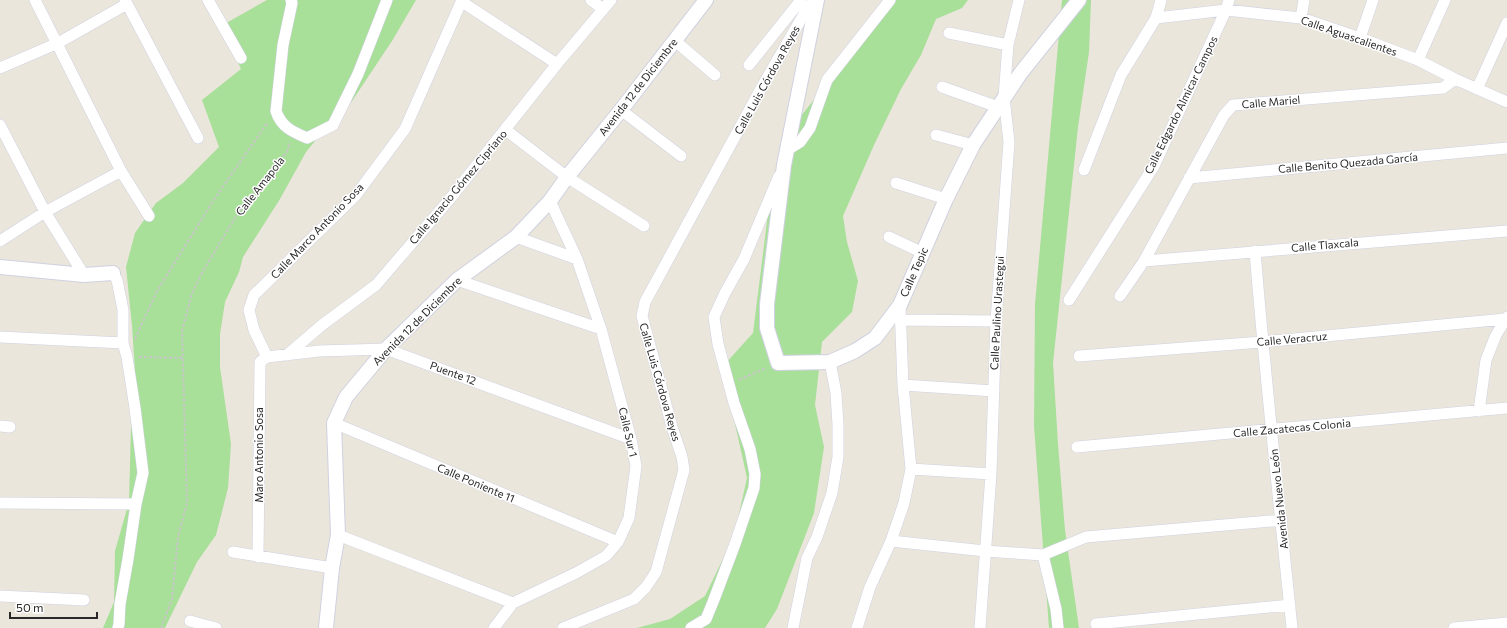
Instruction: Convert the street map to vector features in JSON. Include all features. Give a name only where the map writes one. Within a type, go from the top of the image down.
[{"type":"street","points":[[35,0],[58,43],[121,171],[149,216]]},
{"type":"street","points":[[208,0],[241,58]]},
{"type":"street","points":[[291,0],[292,3],[283,45],[276,111],[278,119],[284,125],[292,131],[307,138],[333,125],[358,74],[387,0]]},
{"type":"street","points":[[591,0],[603,9]]},
{"type":"street","name":"Calle Ignacio Gómez Cipriano","points":[[287,355],[322,325],[376,285],[449,200],[610,0]]},
{"type":"street","name":"Avenida 12 de Diciembre","points":[[326,628],[332,568],[338,535],[334,423],[346,397],[386,349],[457,280],[516,238],[550,201],[567,177],[706,0]]},
{"type":"street","points":[[749,65],[801,0]]},
{"type":"street","name":"Calle Luis Córdova Reyes","points":[[563,628],[634,598],[646,587],[656,572],[684,470],[682,457],[672,427],[642,316],[645,302],[763,85],[804,14],[814,0]]},
{"type":"street","points":[[817,0],[784,165],[767,304],[767,328],[783,363],[824,362],[856,351],[875,338],[900,305]]},
{"type":"street","points":[[787,150],[800,142],[810,128],[827,80],[890,0]]},
{"type":"street","name":"Calle Paulino Urastegui","points":[[980,628],[991,474],[996,321],[1009,142],[1001,102],[1008,44],[1019,0]]},
{"type":"street","name":"Calle Tepic","points":[[857,628],[870,587],[891,542],[904,503],[911,469],[903,385],[900,305],[946,199],[973,145],[1020,74],[1080,0]]},
{"type":"street","points":[[1084,170],[1121,75],[1156,18],[1161,0]]},
{"type":"street","points":[[1301,18],[1304,0]]},
{"type":"street","points":[[1360,38],[1373,0]]},
{"type":"street","points":[[1418,60],[1445,0]]},
{"type":"street","points":[[462,1],[557,64]]},
{"type":"street","name":"Calle Marco Antonio Sosa","points":[[268,357],[254,330],[249,310],[254,295],[356,195],[405,129],[462,1]]},
{"type":"street","points":[[0,68],[58,43],[126,2],[198,138]]},
{"type":"street","name":"Calle Aguascalientes","points":[[1156,18],[1228,5],[1301,18],[1418,60],[1455,79],[1507,102]]},
{"type":"street","name":"Calle Edgardo Almicar Campos","points":[[1069,300],[1154,166],[1228,5]]},
{"type":"street","points":[[1478,89],[1507,23]]},
{"type":"street","points":[[949,33],[1008,44]]},
{"type":"street","points":[[674,40],[715,75]]},
{"type":"street","name":"Calle Mariel","points":[[1120,296],[1144,261],[1224,115],[1233,105],[1443,88],[1455,79]]},
{"type":"street","points":[[942,86],[1001,102]]},
{"type":"street","points":[[621,110],[681,156]]},
{"type":"street","points":[[0,125],[3,137],[45,212],[84,275]]},
{"type":"street","points":[[506,130],[567,177],[644,226]]},
{"type":"street","points":[[936,135],[973,145]]},
{"type":"street","name":"Calle Benito Quezada García","points":[[1189,178],[1507,148]]},
{"type":"street","points":[[691,628],[706,619],[735,544],[754,488],[755,474],[750,449],[718,344],[714,317],[725,293],[744,259],[784,165]]},
{"type":"street","points":[[0,241],[45,212],[121,171]]},
{"type":"street","points":[[896,183],[946,199]]},
{"type":"street","name":"Calle Sur 1","points":[[494,628],[513,603],[576,573],[606,556],[618,542],[628,518],[636,466],[631,439],[601,329],[577,259],[550,201]]},
{"type":"street","name":"Calle Tlaxcala","points":[[1144,261],[1507,231]]},
{"type":"street","points":[[889,237],[923,253]]},
{"type":"street","points":[[516,238],[577,259]]},
{"type":"street","name":"Avenida Nuevo León","points":[[1255,251],[1262,342],[1282,520],[1292,628]]},
{"type":"street","points":[[0,267],[84,275],[113,273],[117,280],[123,310],[123,343],[127,357],[143,473],[136,504],[120,604],[118,628]]},
{"type":"street","points":[[457,280],[601,329]]},
{"type":"street","points":[[1479,411],[1486,360],[1496,335],[1506,318]]},
{"type":"street","name":"Calle Veracruz","points":[[1079,356],[1262,342],[1506,318]]},
{"type":"street","points":[[901,320],[996,321]]},
{"type":"street","points":[[1496,335],[1507,334]]},
{"type":"street","points":[[0,337],[123,343]]},
{"type":"street","name":"Puente 12","points":[[268,357],[319,351],[386,349],[631,439]]},
{"type":"street","name":"Maro Antonio Sosa","points":[[258,557],[260,362],[268,357]]},
{"type":"street","points":[[793,628],[807,558],[817,537],[832,493],[838,457],[836,393],[824,362]]},
{"type":"street","points":[[903,385],[994,391]]},
{"type":"street","name":"Calle Zacatecas Colonia","points":[[1077,447],[1507,408]]},
{"type":"street","name":"Calle Poniente 11","points":[[334,423],[618,542]]},
{"type":"street","points":[[911,469],[991,474]]},
{"type":"street","points":[[0,503],[136,504]]},
{"type":"street","points":[[891,542],[985,552],[1043,555],[1086,537],[1282,520]]},
{"type":"street","points":[[338,535],[513,603]]},
{"type":"street","points":[[233,552],[332,568]]},
{"type":"street","points":[[1043,555],[1056,609],[1058,628]]},
{"type":"street","points":[[0,596],[84,600]]},
{"type":"street","points":[[1096,624],[1290,605]]},
{"type":"street","points":[[190,621],[216,628]]},
{"type":"street","points":[[1454,628],[1507,623]]},
{"type":"path","points":[[183,358],[127,357],[157,291],[213,201],[276,111]]},
{"type":"path","name":"Calle Amapola","points":[[160,628],[172,599],[178,538],[187,503],[182,331],[192,293],[203,271],[236,216],[287,152],[292,131]]},
{"type":"path","points":[[729,384],[783,363]]},
{"type":"green space","points":[[267,0],[416,0],[392,41],[352,101],[324,130],[306,152],[280,199],[243,257],[239,272],[225,302],[220,334],[220,367],[231,444],[228,488],[216,535],[197,562],[165,628],[103,628],[114,602],[115,551],[129,502],[131,426],[135,371],[126,267],[135,233],[156,203],[183,183],[219,147],[202,100],[241,69],[221,26]]},
{"type":"green space","points":[[892,0],[968,0],[962,8],[936,19],[921,55],[901,89],[874,145],[843,216],[847,242],[858,281],[852,312],[822,342],[815,405],[824,447],[814,513],[777,609],[765,628],[637,628],[670,619],[705,596],[734,536],[747,478],[728,392],[725,364],[753,333],[772,182],[798,120]]},
{"type":"green space","points":[[1062,0],[1091,0],[1089,52],[1078,127],[1053,363],[1065,530],[1079,628],[1049,628],[1034,426],[1035,304]]}]
